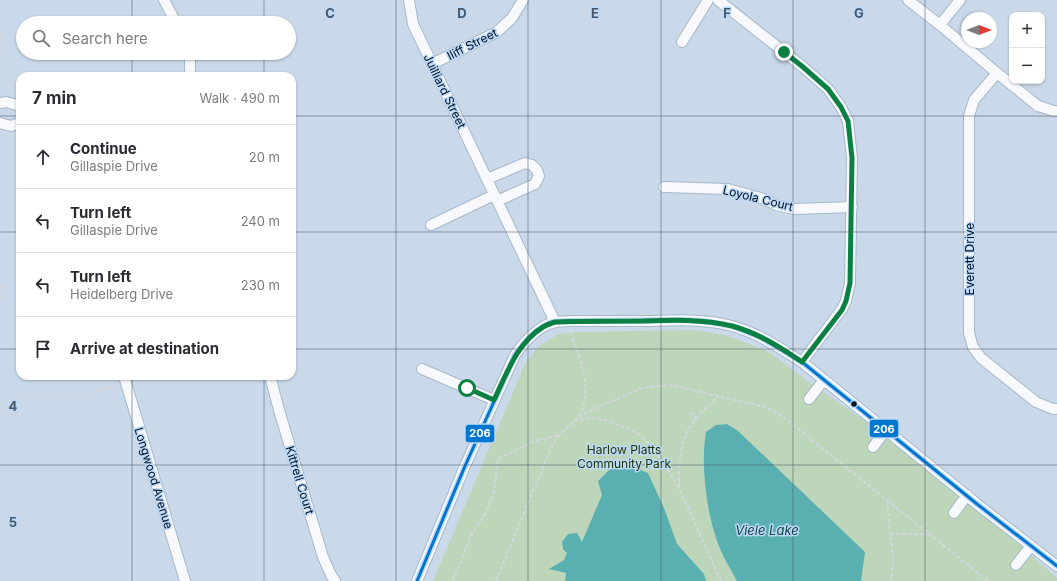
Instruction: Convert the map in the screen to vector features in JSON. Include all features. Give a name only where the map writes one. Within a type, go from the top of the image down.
[{"type":"street","points":[[164,0],[172,16]]},
{"type":"street","name":"Juilliard Street","points":[[409,0],[413,24],[555,322]]},
{"type":"street","name":"Iliff Street","points":[[432,64],[496,32],[512,18],[523,0]]},
{"type":"street","points":[[682,42],[708,0]]},
{"type":"street","points":[[718,0],[803,67],[828,89],[841,107],[848,121],[852,158],[850,283],[846,301],[842,310],[802,362]]},
{"type":"street","points":[[908,0],[1038,106],[1057,111]]},
{"type":"street","points":[[940,25],[960,0]]},
{"type":"street","points":[[190,60],[190,72]]},
{"type":"street","name":"Everett Drive","points":[[997,73],[974,100],[969,116],[969,333],[973,347],[981,358],[1036,402],[1053,409],[1057,409]]},
{"type":"street","points":[[0,103],[6,102],[16,105]]},
{"type":"street","points":[[0,123],[11,126],[16,124]]},
{"type":"street","points":[[431,225],[495,198],[535,184],[539,176],[537,170],[532,165],[524,163],[487,179]]},
{"type":"street","name":"Loyola Court","points":[[664,186],[728,189],[764,199],[776,205],[794,209],[852,207]]},
{"type":"street","points":[[417,581],[464,466],[515,355],[527,340],[544,326],[555,322],[704,321],[732,326],[757,335],[778,346],[802,362],[1057,566]]},
{"type":"street","points":[[422,369],[494,400]]},
{"type":"street","name":"Longwood Avenue","points":[[122,380],[185,581]]},
{"type":"street","name":"Kittrell Court","points":[[271,380],[323,557],[335,581]]},
{"type":"street","points":[[809,399],[824,380]]},
{"type":"street","points":[[873,447],[886,430]]},
{"type":"street","points":[[954,513],[967,495]]},
{"type":"street","points":[[1016,565],[1031,546]]},
{"type":"path","points":[[0,34],[7,64],[6,93]]},
{"type":"path","points":[[0,285],[3,288],[3,297],[0,300]]},
{"type":"path","points":[[570,330],[585,382],[585,395],[582,408],[576,420]]},
{"type":"path","points":[[0,413],[12,403],[26,396],[44,394],[60,398],[76,397],[122,380]]},
{"type":"path","points":[[453,581],[471,536],[485,514],[494,492],[498,459],[533,442],[559,434],[587,412],[642,388],[670,385],[765,407],[782,416],[988,581]]},
{"type":"path","points":[[679,488],[680,457],[683,439],[692,423],[718,396]]},
{"type":"path","points":[[0,403],[6,408]]},
{"type":"path","points":[[690,412],[696,419]]},
{"type":"path","points":[[576,420],[592,418],[606,420],[636,432],[652,446],[679,488],[721,581]]},
{"type":"path","points":[[496,581],[549,453],[559,434]]},
{"type":"path","points":[[887,501],[893,560],[891,581]]},
{"type":"path","points":[[890,534],[929,534]]},
{"type":"green space","name":"Harlow Platts Community Park","points":[[693,330],[725,335],[769,352],[806,380],[938,472],[1057,578],[1057,581],[433,581],[525,364],[537,348],[557,335],[575,332]]},
{"type":"water","name":"Viele Lake","points":[[727,424],[738,431],[865,552],[861,581],[737,581],[716,538],[712,524],[704,476],[704,446],[706,432],[716,425]]},
{"type":"water","points":[[633,467],[648,473],[664,508],[677,544],[704,574],[706,581],[565,581],[566,573],[549,569],[564,560],[567,553],[563,549],[562,542],[568,534],[577,533],[582,542],[602,495],[598,481],[611,468]]},
{"type":"transit line","name":"206","points":[[417,581],[465,466],[515,355],[539,329],[552,322],[569,321],[702,321],[732,326],[760,337],[802,362],[977,504],[1057,566]]},
{"type":"route","points":[[467,388],[494,400],[515,355],[521,347],[544,326],[555,322],[704,321],[732,326],[757,335],[778,346],[802,362],[842,310],[846,301],[850,283],[852,158],[848,121],[841,107],[828,89],[784,52]]}]
